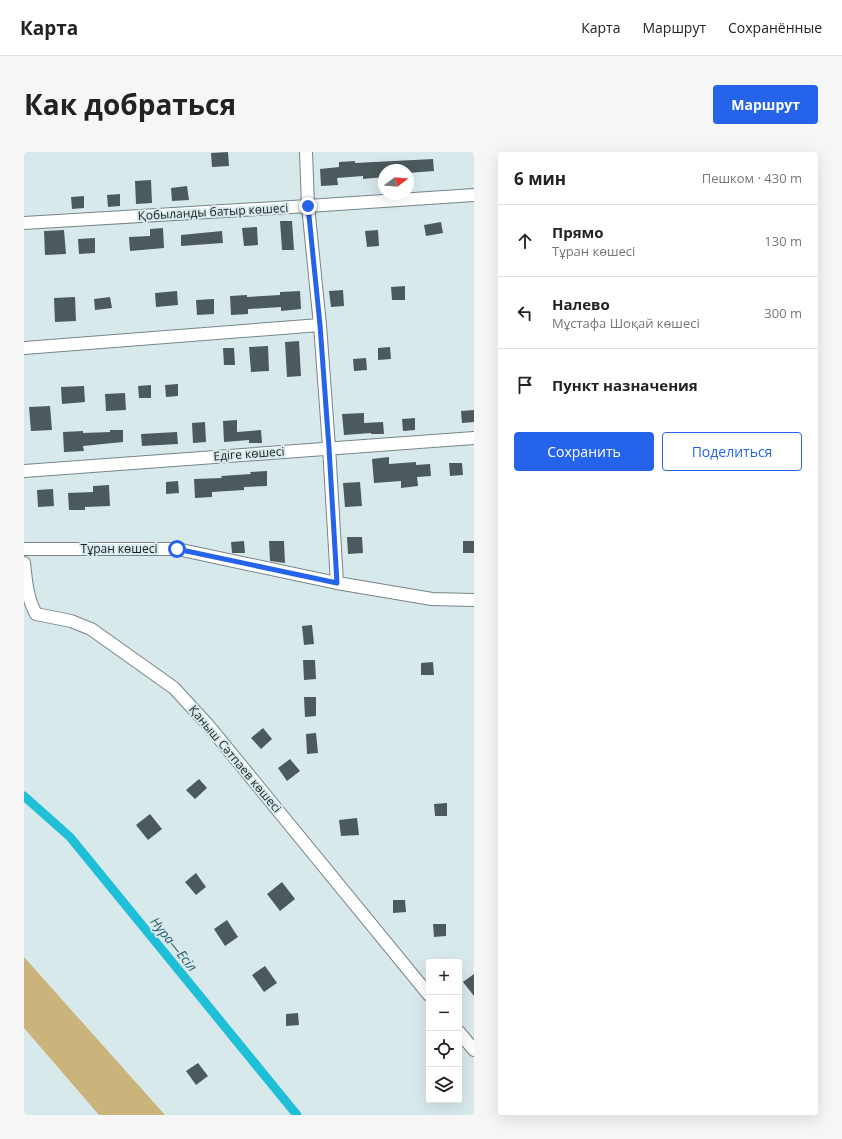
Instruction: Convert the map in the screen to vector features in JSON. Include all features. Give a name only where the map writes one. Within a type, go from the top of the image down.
[{"type":"street","points":[[306,152],[308,206],[320,325],[337,583]]},
{"type":"street","name":"Қобыланды батыр көшесі","points":[[24,223],[474,195]]},
{"type":"street","points":[[24,348],[320,325]]},
{"type":"street","name":"Едіге көшесі","points":[[24,471],[474,438]]},
{"type":"street","name":"Тұран көшесі","points":[[24,549],[177,549],[337,583],[432,599],[474,600]]},
{"type":"street","name":"Қаныш Сәтпаев көшесі","points":[[24,563],[30,604],[36,614],[70,621],[91,629],[174,688],[208,725],[428,995]]},
{"type":"street","points":[[462,1036],[474,1050]]},
{"type":"shaded area","points":[[24,957],[165,1115],[99,1115],[24,1028]]},
{"type":"building","points":[[228,152],[229,166],[212,167],[211,153]]},
{"type":"building","points":[[433,159],[434,171],[414,173],[414,164],[378,164],[378,178],[363,179],[363,176],[337,178],[338,185],[321,186],[320,169],[339,167],[339,162],[355,161],[355,163]]},
{"type":"building","points":[[151,180],[152,203],[136,204],[135,181]]},
{"type":"building","points":[[187,186],[189,200],[172,201],[171,188]]},
{"type":"building","points":[[120,194],[120,206],[108,207],[107,195]]},
{"type":"building","points":[[84,196],[84,208],[72,209],[71,197]]},
{"type":"building","points":[[280,221],[292,221],[294,250],[282,250]]},
{"type":"building","points":[[441,222],[443,233],[426,236],[424,225]]},
{"type":"building","points":[[257,227],[258,245],[244,246],[242,228]]},
{"type":"building","points":[[163,228],[164,248],[130,251],[129,237],[150,236],[150,229]]},
{"type":"building","points":[[64,230],[66,254],[45,255],[44,231]]},
{"type":"building","points":[[378,230],[379,246],[367,247],[365,231]]},
{"type":"building","points":[[222,231],[223,243],[181,246],[181,235]]},
{"type":"building","points":[[95,238],[95,253],[79,254],[78,239]]},
{"type":"building","points":[[405,286],[405,300],[392,300],[391,287]]},
{"type":"building","points":[[343,290],[344,306],[331,307],[329,291]]},
{"type":"building","points":[[177,291],[178,305],[156,307],[155,293]]},
{"type":"building","points":[[300,291],[301,309],[281,311],[281,307],[248,309],[248,314],[231,315],[230,296],[247,295],[247,297],[280,295],[280,292]]},
{"type":"building","points":[[75,297],[76,321],[55,322],[54,298]]},
{"type":"building","points":[[110,297],[112,308],[95,310],[94,299]]},
{"type":"building","points":[[214,299],[214,314],[197,315],[196,300]]},
{"type":"building","points":[[299,341],[301,376],[287,377],[285,342]]},
{"type":"building","points":[[268,346],[269,371],[251,372],[249,347]]},
{"type":"building","points":[[390,347],[391,359],[378,360],[378,348]]},
{"type":"building","points":[[223,348],[234,348],[235,365],[224,365]]},
{"type":"building","points":[[366,358],[367,370],[354,371],[353,359]]},
{"type":"building","points":[[178,384],[178,396],[166,397],[165,385]]},
{"type":"building","points":[[151,385],[151,398],[139,398],[138,386]]},
{"type":"building","points":[[84,386],[85,402],[62,404],[61,387]]},
{"type":"building","points":[[125,393],[126,410],[106,411],[105,394]]},
{"type":"building","points":[[50,406],[52,430],[31,431],[29,407]]},
{"type":"building","points":[[474,410],[474,422],[462,423],[461,411]]},
{"type":"building","points":[[364,413],[364,423],[383,422],[384,434],[371,433],[344,435],[342,414]]},
{"type":"building","points":[[415,418],[415,430],[403,431],[402,419]]},
{"type":"building","points":[[237,420],[237,432],[261,430],[262,443],[249,443],[249,440],[224,442],[223,421]]},
{"type":"building","points":[[205,422],[206,442],[193,443],[192,423]]},
{"type":"building","points":[[110,430],[123,430],[123,442],[83,446],[84,451],[64,452],[63,432],[110,432]]},
{"type":"building","points":[[177,432],[178,444],[142,446],[141,434]]},
{"type":"building","points":[[389,457],[389,464],[416,462],[416,465],[430,464],[431,476],[417,477],[418,486],[401,488],[401,481],[374,483],[372,459]]},
{"type":"building","points":[[449,463],[462,463],[463,475],[450,476]]},
{"type":"building","points":[[267,471],[267,486],[244,487],[244,490],[212,492],[212,497],[195,498],[194,479],[222,478],[221,476],[251,474],[250,472]]},
{"type":"building","points":[[178,481],[179,493],[166,494],[166,482]]},
{"type":"building","points":[[360,482],[362,506],[345,507],[343,483]]},
{"type":"building","points":[[109,485],[110,506],[85,507],[85,510],[69,510],[68,493],[93,492],[93,486]]},
{"type":"building","points":[[53,489],[54,506],[38,507],[37,490]]},
{"type":"building","points":[[347,537],[362,537],[363,553],[348,554]]},
{"type":"building","points":[[244,541],[245,553],[232,553],[231,542]]},
{"type":"building","points":[[269,541],[284,541],[285,563],[270,561]]},
{"type":"building","points":[[463,541],[474,541],[474,553],[463,553]]},
{"type":"building","points":[[312,625],[314,644],[304,645],[302,626]]},
{"type":"building","points":[[303,660],[315,660],[316,679],[304,680]]},
{"type":"building","points":[[433,662],[434,675],[421,675],[421,663]]},
{"type":"building","points":[[304,697],[316,697],[316,716],[305,717]]},
{"type":"building","points":[[263,728],[272,739],[261,749],[251,738]]},
{"type":"building","points":[[316,733],[318,753],[307,754],[306,734]]},
{"type":"building","points":[[290,759],[300,771],[287,781],[278,768]]},
{"type":"building","points":[[199,779],[207,788],[195,799],[186,790]]},
{"type":"building","points":[[447,803],[447,816],[435,816],[434,804]]},
{"type":"building","points":[[150,814],[162,829],[148,840],[136,825]]},
{"type":"building","points":[[357,818],[359,835],[341,836],[339,820]]},
{"type":"building","points":[[196,873],[206,887],[196,895],[185,882]]},
{"type":"building","points":[[282,882],[295,899],[280,911],[267,894]]},
{"type":"building","points":[[393,900],[405,900],[406,912],[393,913]]},
{"type":"building","points":[[227,920],[238,937],[225,946],[214,929]]},
{"type":"building","points":[[433,924],[446,924],[446,936],[434,937]]},
{"type":"building","points":[[265,966],[277,983],[264,992],[252,975]]},
{"type":"building","points":[[474,974],[474,996],[463,982]]},
{"type":"building","points":[[298,1013],[299,1025],[286,1026],[286,1014]]},
{"type":"building","points":[[198,1063],[208,1076],[196,1085],[186,1071]]},
{"type":"waterway","name":"Нура—Есіл","points":[[24,796],[70,837],[297,1115]]},
{"type":"route","points":[[177,549],[337,583],[320,325],[308,206]]}]
